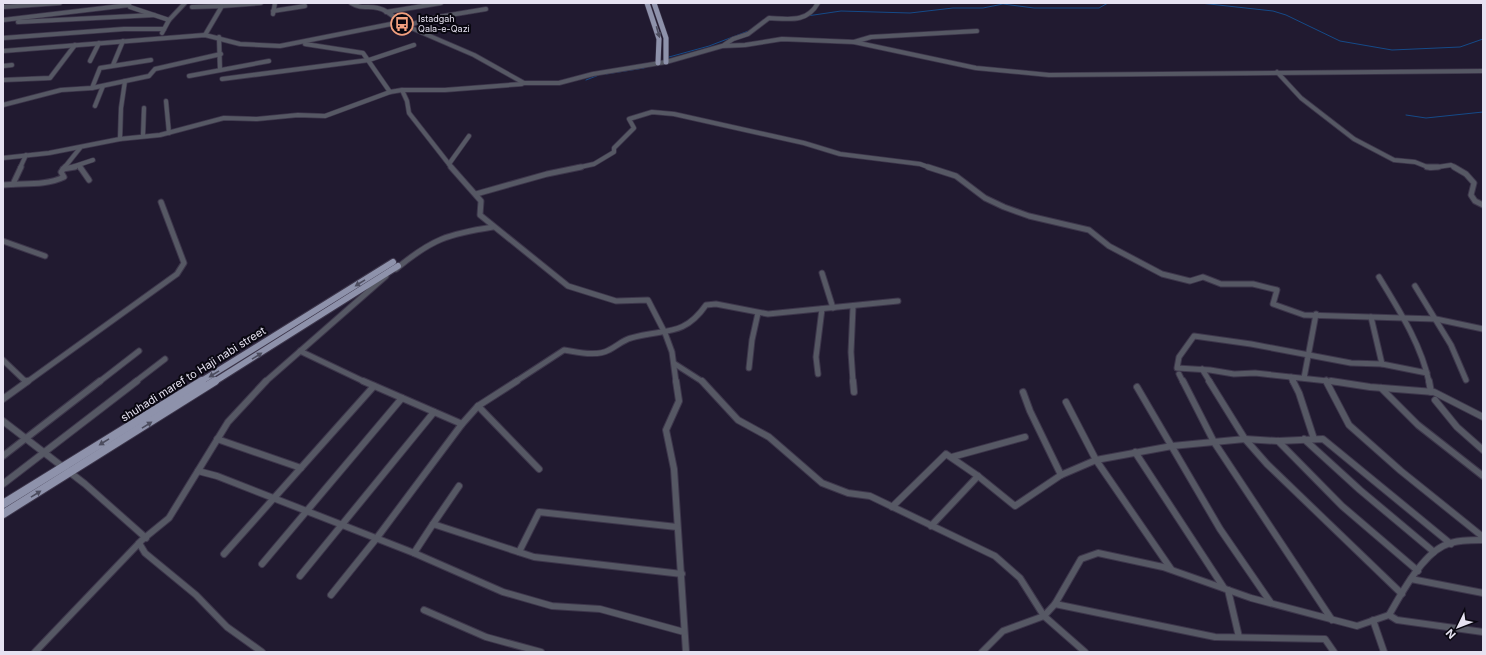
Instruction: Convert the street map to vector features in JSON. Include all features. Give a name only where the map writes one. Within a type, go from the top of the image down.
[{"type":"main road","points":[[647,3],[659,34],[660,46],[658,63]]},
{"type":"main road","points":[[654,3],[666,33],[668,46],[666,62]]},
{"type":"main road","points":[[3,514],[70,473],[396,264]]},
{"type":"main road","name":"shuhadi maref to Haji nabi street","points":[[3,504],[396,264]]},
{"type":"street","points":[[3,6],[6,3]]},
{"type":"street","points":[[22,6],[26,3]]},
{"type":"street","points":[[3,6],[60,3]]},
{"type":"street","points":[[158,38],[169,20],[185,3]]},
{"type":"street","points":[[192,7],[261,3]]},
{"type":"street","points":[[275,3],[273,13],[305,6]]},
{"type":"street","points":[[351,3],[359,8],[377,5],[402,24]]},
{"type":"street","points":[[386,12],[441,3]]},
{"type":"street","points":[[722,46],[733,39],[748,34],[770,18],[795,20],[806,17],[815,10],[818,3]]},
{"type":"street","points":[[3,20],[128,4],[130,7],[169,20]]},
{"type":"street","points":[[205,35],[222,6]]},
{"type":"street","points":[[408,26],[426,19],[486,9]]},
{"type":"street","points":[[18,22],[154,15]]},
{"type":"street","points":[[3,50],[205,35],[219,37],[240,44],[280,46],[391,24],[402,24],[474,55],[524,83]]},
{"type":"street","points":[[3,38],[124,29],[164,30]]},
{"type":"street","points":[[854,42],[871,37],[976,31]]},
{"type":"street","points":[[219,37],[221,54],[220,70]]},
{"type":"street","points":[[3,158],[80,148],[144,135],[160,135],[224,118],[257,119],[298,115],[325,116],[390,92],[402,90],[445,90],[524,83],[559,83],[593,74],[666,62],[722,46],[745,45],[782,39],[854,42],[976,68],[1049,75],[1277,72],[1483,72]]},
{"type":"street","points":[[112,65],[123,41]]},
{"type":"street","points":[[90,61],[99,43]]},
{"type":"street","points":[[294,44],[314,45],[363,53],[390,92]]},
{"type":"street","points":[[3,80],[42,80],[50,78],[75,45]]},
{"type":"street","points":[[222,79],[369,60],[414,45]]},
{"type":"street","points":[[3,105],[61,90],[92,88],[149,76],[155,69],[221,54]]},
{"type":"street","points":[[92,88],[98,70],[112,65],[151,60]]},
{"type":"street","points":[[189,76],[269,61]]},
{"type":"street","points":[[3,66],[12,65]]},
{"type":"street","points":[[1277,72],[1301,98],[1354,139],[1367,147],[1394,160],[1415,162],[1430,168],[1451,166],[1466,174],[1474,183],[1471,195],[1475,201],[1483,206]]},
{"type":"street","points":[[120,139],[121,108],[125,81]]},
{"type":"street","points":[[95,106],[103,86]]},
{"type":"street","points":[[402,90],[407,101],[409,113],[449,164],[476,194],[481,201],[479,208],[480,215],[493,227],[568,286],[616,301],[648,300],[666,333],[675,364],[679,401],[666,430],[674,469],[686,652]]},
{"type":"street","points":[[166,101],[169,133]]},
{"type":"street","points":[[144,108],[144,135]]},
{"type":"street","points":[[476,194],[547,174],[594,164],[614,152],[614,148],[634,128],[629,119],[652,112],[674,114],[804,143],[840,154],[920,164],[956,176],[985,198],[1029,216],[1089,230],[1109,246],[1162,274],[1190,280],[1203,277],[1221,284],[1253,284],[1269,287],[1277,290],[1273,304],[1304,315],[1316,314],[1436,319],[1483,329]]},
{"type":"street","points":[[449,164],[468,136]]},
{"type":"street","points":[[3,185],[43,185],[54,182],[64,177],[61,172],[80,148]]},
{"type":"street","points":[[13,184],[26,155]]},
{"type":"street","points":[[64,169],[79,166],[93,160]]},
{"type":"street","points":[[79,166],[89,180]]},
{"type":"street","points":[[3,399],[177,274],[184,263],[161,202]]},
{"type":"street","points":[[34,652],[140,543],[169,518],[228,422],[264,383],[396,264],[442,238],[455,233],[493,227]]},
{"type":"street","points":[[3,241],[45,256]]},
{"type":"street","points":[[822,273],[833,308]]},
{"type":"street","points":[[1379,277],[1404,318],[1427,373],[1431,392]]},
{"type":"street","points":[[1415,286],[1451,345],[1466,380]]},
{"type":"street","points":[[331,595],[376,539],[462,424],[478,406],[564,350],[583,353],[604,352],[631,338],[682,329],[699,317],[706,305],[716,304],[768,314],[853,307],[898,301]]},
{"type":"street","points":[[853,307],[851,352],[854,392]]},
{"type":"street","points":[[818,374],[816,357],[822,309]]},
{"type":"street","points":[[749,368],[752,340],[758,313]]},
{"type":"street","points":[[1304,378],[1316,314]]},
{"type":"street","points":[[1371,317],[1382,364]]},
{"type":"street","points":[[1427,373],[1382,364],[1351,363],[1251,344],[1194,336],[1178,357],[1177,368],[1202,369],[1234,374],[1255,373],[1326,380],[1381,388],[1431,392],[1483,417]]},
{"type":"street","points":[[3,456],[139,351]]},
{"type":"street","points":[[300,351],[374,386],[462,424]]},
{"type":"street","points":[[3,484],[165,359]]},
{"type":"street","points":[[3,360],[26,382]]},
{"type":"street","points":[[675,364],[701,380],[738,420],[769,437],[822,483],[848,494],[870,496],[995,556],[1020,578],[1044,616],[1085,652]]},
{"type":"street","points":[[1202,369],[1245,439],[1266,464],[1402,594]]},
{"type":"street","points":[[1179,374],[1214,442],[1332,620]]},
{"type":"street","points":[[1291,377],[1299,393],[1314,439]]},
{"type":"street","points":[[1326,380],[1349,425],[1401,471],[1483,537]]},
{"type":"street","points":[[224,554],[374,386]]},
{"type":"street","points":[[1137,387],[1220,529],[1271,603]]},
{"type":"street","points":[[1381,388],[1418,425],[1483,476]]},
{"type":"street","points":[[1023,392],[1030,411],[1061,475]]},
{"type":"street","points":[[262,564],[402,398]]},
{"type":"street","points":[[1435,400],[1447,417],[1483,450]]},
{"type":"street","points":[[1066,402],[1096,460],[1171,569]]},
{"type":"street","points":[[478,406],[539,469]]},
{"type":"street","points":[[300,576],[434,412]]},
{"type":"street","points":[[3,421],[108,503],[146,538]]},
{"type":"street","points":[[952,457],[1024,438]]},
{"type":"street","points":[[217,439],[301,468]]},
{"type":"street","points":[[892,507],[946,454],[978,476],[1015,506],[1061,475],[1096,460],[1172,446],[1245,439],[1278,441],[1323,439],[1451,544]]},
{"type":"street","points":[[1304,439],[1360,490],[1434,552]]},
{"type":"street","points":[[1278,441],[1342,506],[1418,571]]},
{"type":"street","points":[[1135,452],[1226,589],[1238,637]]},
{"type":"street","points":[[198,471],[217,476],[341,526],[414,553],[503,592],[552,606],[600,609],[684,632]]},
{"type":"street","points":[[931,526],[978,476]]},
{"type":"street","points":[[414,553],[459,486]]},
{"type":"street","points":[[519,552],[539,512],[677,527]]},
{"type":"street","points":[[433,524],[534,557],[682,574]]},
{"type":"street","points":[[982,652],[1003,631],[1044,616],[1056,604],[1081,559],[1098,554],[1171,569],[1226,589],[1271,603],[1357,626],[1389,614],[1411,579],[1434,552],[1441,547],[1451,544],[1483,540]]},
{"type":"street","points":[[140,543],[145,553],[196,595],[227,627],[262,652]]},
{"type":"street","points":[[1411,579],[1483,593]]},
{"type":"street","points":[[1056,604],[1215,637],[1325,639],[1334,652]]},
{"type":"street","points":[[424,610],[486,637],[541,652]]},
{"type":"street","points":[[1389,614],[1397,620],[1483,632]]},
{"type":"street","points":[[1373,620],[1384,652]]},
{"type":"waterway","points":[[807,16],[841,11],[910,13],[953,8],[983,8],[1003,4],[1034,8],[1099,8],[1108,3]]},
{"type":"waterway","points":[[1200,3],[1273,11],[1286,15],[1340,41],[1392,50],[1460,47],[1483,39]]},
{"type":"waterway","points":[[768,17],[778,17]]},
{"type":"waterway","points":[[669,57],[709,46],[751,30]]},
{"type":"waterway","points":[[606,74],[644,68]]},
{"type":"waterway","points":[[586,80],[599,75]]},
{"type":"waterway","points":[[1406,115],[1426,118],[1483,112]]},
{"type":"place","name":"Istadgah Qala-e-Qazi","points":[[402,24]]}]
